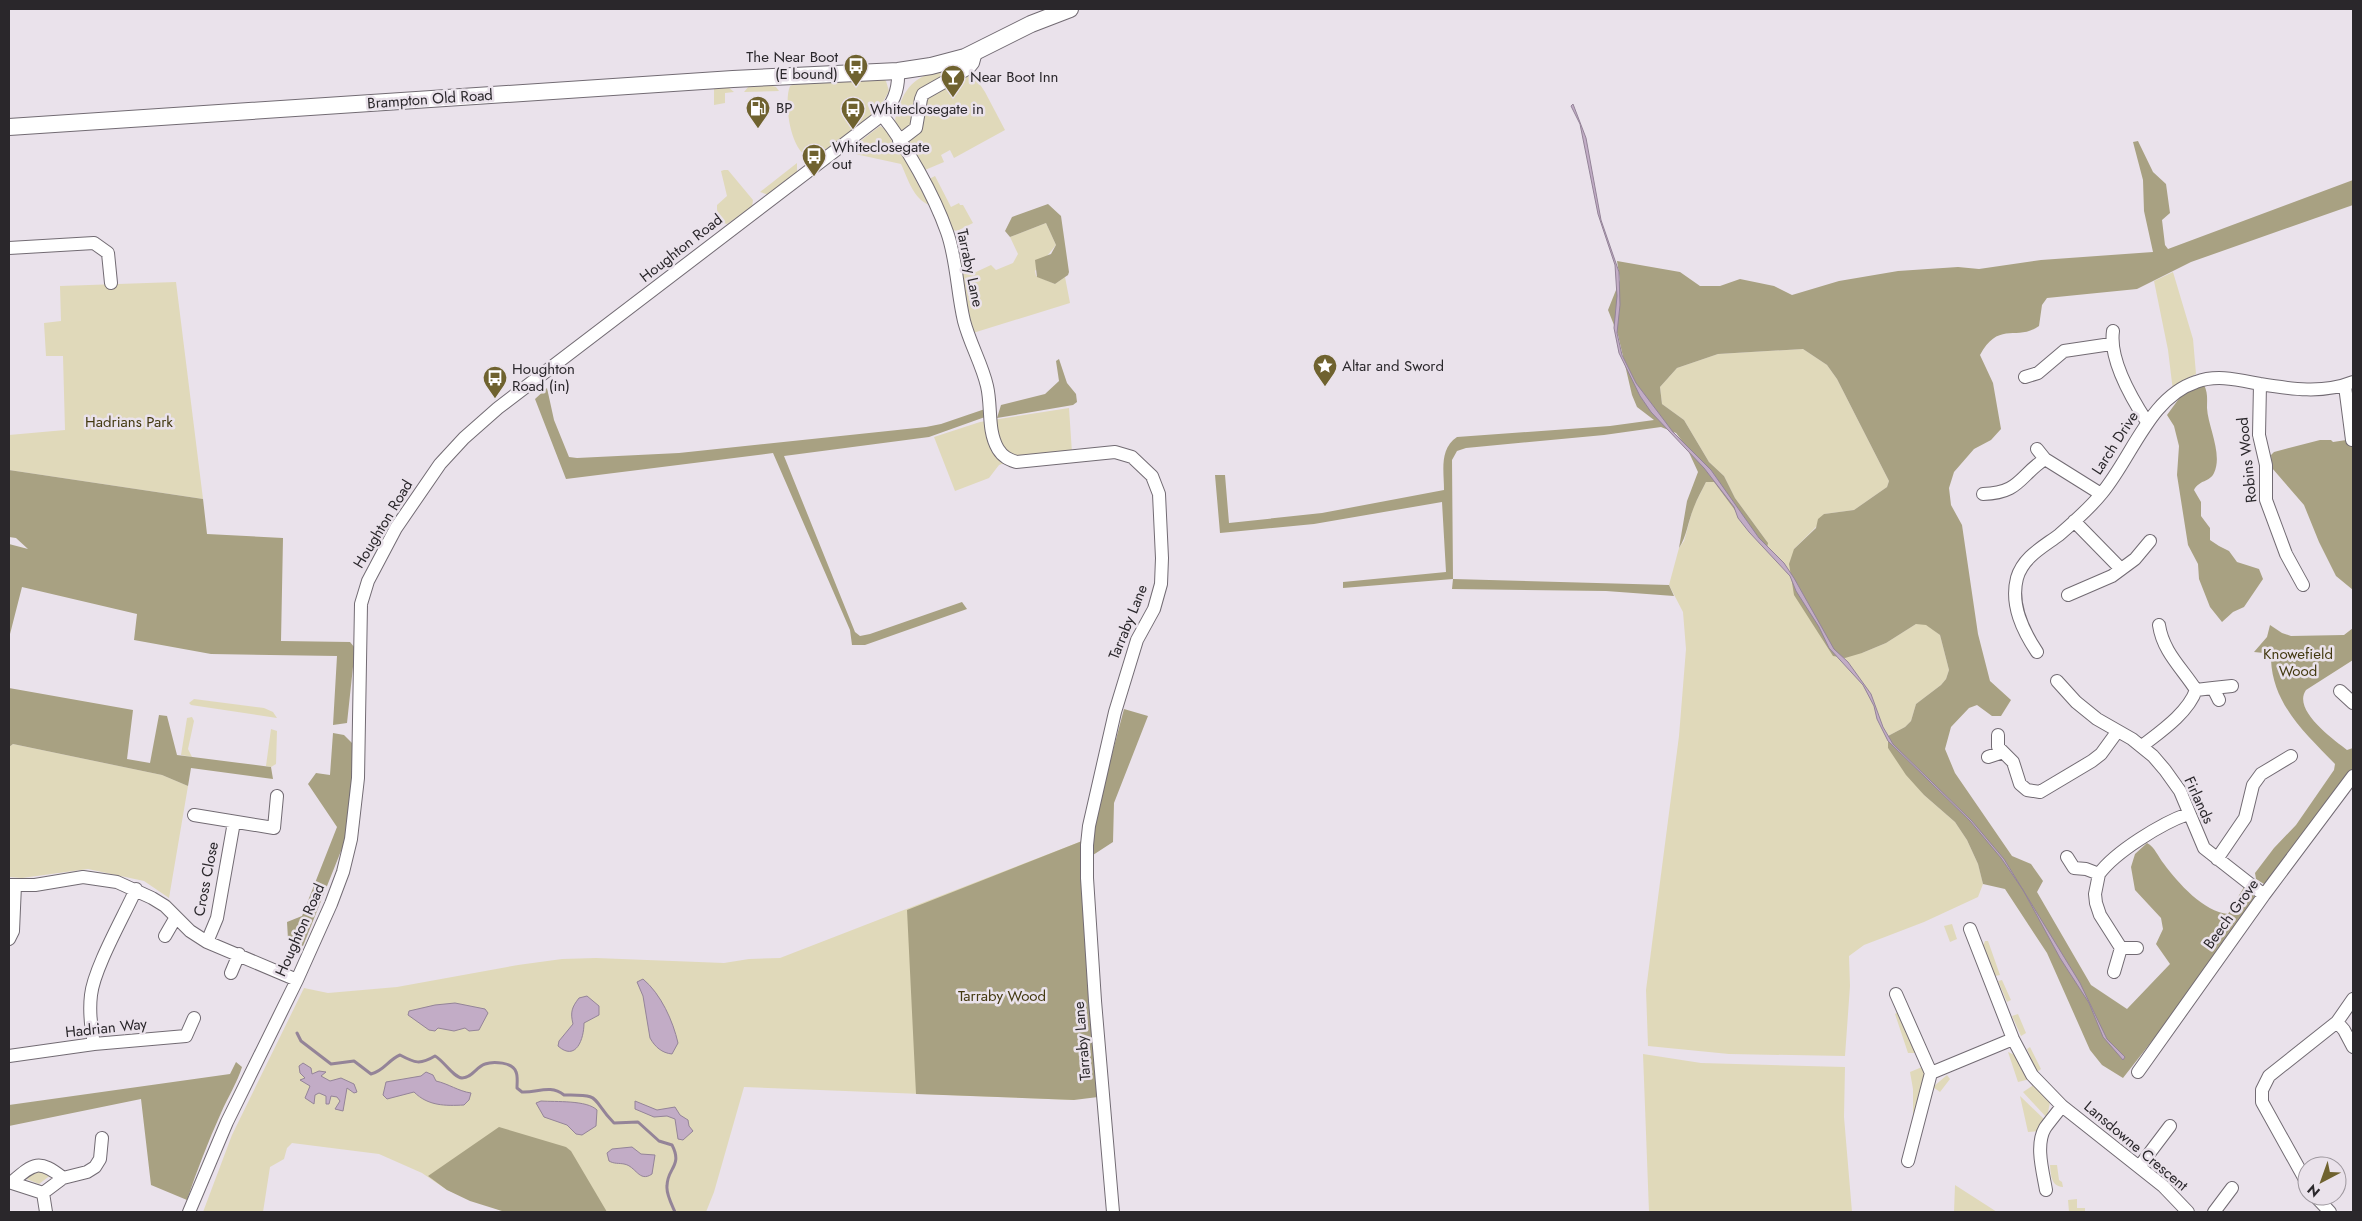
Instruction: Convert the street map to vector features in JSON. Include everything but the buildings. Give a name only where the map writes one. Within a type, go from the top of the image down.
[{"type":"main road","name":"Brampton Old Road","points":[[9,127],[850,72],[898,71],[931,66],[976,52],[1031,24],[1070,9]]},
{"type":"street","points":[[899,141],[916,128],[923,94],[970,68],[976,52]]},
{"type":"street","name":"Houghton Road","points":[[189,1212],[227,1122],[331,904],[351,839],[358,778],[360,604],[374,568],[427,481],[464,438],[498,408],[799,176],[882,115],[892,103],[896,93],[899,81],[898,71]]},
{"type":"street","name":"Tarraby Lane","points":[[882,115],[922,180],[946,231],[952,249],[964,322],[986,384],[990,408],[990,426],[998,450],[1005,458],[1016,462],[1115,452],[1126,454],[1140,463],[1152,476],[1160,494],[1162,558],[1158,594],[1154,609],[1137,640],[1127,666],[1098,786],[1087,845],[1087,878],[1095,1001],[1113,1212]]},
{"type":"street","points":[[9,248],[94,243],[108,254],[111,283]]},
{"type":"street","points":[[2023,377],[2038,372],[2064,351],[2112,338],[2130,392],[2147,422]]},
{"type":"street","name":"Larch Drive","points":[[2038,652],[2019,619],[2015,599],[2017,577],[2028,559],[2074,521],[2102,494],[2122,466],[2147,422],[2173,395],[2196,382],[2211,378],[2230,378],[2260,384],[2316,390],[2349,384],[2352,440]]},
{"type":"street","name":"Robins Wood","points":[[2260,384],[2259,435],[2266,465],[2266,500],[2286,554],[2303,584]]},
{"type":"street","points":[[2037,449],[2045,459],[2102,494]]},
{"type":"street","points":[[1983,494],[1997,494],[2009,490],[2045,459]]},
{"type":"street","points":[[2074,521],[2120,568]]},
{"type":"street","points":[[2068,595],[2106,580],[2120,568],[2135,559],[2150,541]]},
{"type":"street","points":[[2159,625],[2160,635],[2167,651],[2196,690],[2216,694],[2232,686]]},
{"type":"street","name":"Firlands","points":[[2058,682],[2076,702],[2117,732],[2142,746],[2173,780],[2204,848],[2264,894]]},
{"type":"street","points":[[2142,746],[2182,711],[2196,690]]},
{"type":"street","points":[[2340,691],[2353,703]]},
{"type":"street","points":[[1998,735],[1998,747],[2013,762],[2020,784],[2027,790],[2040,792],[2101,754],[2117,732]]},
{"type":"street","points":[[1988,757],[2002,752]]},
{"type":"street","points":[[2217,859],[2245,818],[2252,785],[2261,774],[2276,763],[2291,756]]},
{"type":"street","name":"Beech Grove","points":[[2138,1072],[2264,894],[2353,776]]},
{"type":"street","points":[[194,815],[274,828],[277,796]]},
{"type":"street","points":[[2114,972],[2121,948],[2100,915],[2096,903],[2095,894],[2098,874],[2110,860],[2156,828],[2188,814]]},
{"type":"street","name":"Cross Close","points":[[207,942],[218,918],[234,822]]},
{"type":"street","points":[[2067,857],[2074,868],[2086,869],[2098,874]]},
{"type":"street","points":[[9,939],[13,931],[12,885],[35,885],[83,876],[117,882],[136,889],[165,906],[190,931],[207,942],[239,954],[296,980]]},
{"type":"street","points":[[94,1044],[90,1018],[91,993],[100,966],[136,889]]},
{"type":"street","points":[[165,936],[176,917]]},
{"type":"street","name":"Lansdowne Crescent","points":[[1970,929],[2013,1039],[2032,1075],[2062,1106],[2163,1186],[2188,1212]]},
{"type":"street","points":[[2121,948],[2137,948]]},
{"type":"street","points":[[231,973],[239,954]]},
{"type":"street","points":[[1896,994],[1931,1073],[1908,1162]]},
{"type":"street","points":[[2297,1165],[2262,1102],[2262,1090],[2269,1076],[2337,1022],[2353,999]]},
{"type":"street","name":"Hadrian Way","points":[[9,1056],[94,1044],[186,1036],[194,1018]]},
{"type":"street","points":[[2337,1022],[2344,1030],[2353,1047]]},
{"type":"street","points":[[1931,1073],[2013,1039]]},
{"type":"street","name":"Lansdowne Crescent","points":[[2046,1190],[2041,1160],[2044,1130],[2062,1106]]},
{"type":"street","points":[[2139,1167],[2170,1126]]},
{"type":"street","points":[[10,1182],[34,1191],[44,1192],[63,1178],[87,1172],[100,1159],[102,1138]]},
{"type":"street","points":[[10,1182],[29,1168],[38,1164],[48,1166],[63,1178]]},
{"type":"street","points":[[2214,1212],[2232,1188]]},
{"type":"street","points":[[44,1192],[46,1212]]},
{"type":"green space","points":[[955,67],[971,71],[985,92],[1005,130],[954,158],[950,150],[941,155],[944,162],[925,170],[895,123],[896,114],[904,94],[915,81],[929,74]]},
{"type":"green space","points":[[883,78],[889,91],[878,111],[817,158],[808,157],[801,151],[795,142],[791,130],[788,105],[790,86],[796,83]]},
{"type":"green space","points":[[769,85],[776,87],[779,91],[744,92],[749,86]]},
{"type":"green space","points":[[714,87],[728,87],[734,92],[725,93],[725,103],[714,105]]},
{"type":"green space","points":[[880,126],[885,129],[905,159],[929,205],[923,202],[915,193],[901,164],[846,152]]},
{"type":"green space","points":[[2138,141],[2153,172],[2166,184],[2170,213],[2162,220],[2165,245],[2168,249],[2353,180],[2353,205],[2191,262],[2137,289],[2047,298],[2042,305],[2039,326],[2031,330],[2008,333],[1994,338],[1987,344],[1980,355],[1993,383],[2001,429],[1991,440],[1974,449],[1954,472],[1949,488],[1951,505],[1962,525],[1978,634],[1990,681],[2011,700],[2001,716],[1992,716],[1977,705],[1969,708],[1951,727],[1945,749],[1955,773],[2012,856],[2031,864],[2043,881],[2037,892],[2091,985],[2127,1009],[2170,964],[2156,944],[2163,929],[2161,918],[2135,890],[2131,867],[2135,854],[2147,843],[2184,888],[2201,902],[2219,912],[2228,914],[2244,887],[2259,891],[2180,1005],[2123,1078],[2102,1065],[2090,1050],[2047,953],[2005,889],[1983,884],[1978,864],[1967,840],[1955,822],[1924,795],[1906,775],[1888,748],[1888,736],[1905,727],[1911,721],[1916,704],[1946,679],[1949,670],[1940,635],[1926,625],[1916,624],[1886,643],[1862,653],[1845,658],[1833,656],[1794,595],[1789,564],[1794,549],[1816,528],[1818,519],[1824,514],[1854,510],[1887,487],[1889,481],[1837,379],[1827,365],[1803,349],[1718,354],[1677,368],[1660,387],[1662,404],[1684,420],[1709,462],[1724,476],[1735,498],[1768,543],[1767,548],[1746,525],[1714,482],[1706,482],[1695,504],[1679,548],[1687,501],[1698,472],[1686,446],[1676,433],[1661,427],[1604,435],[1466,448],[1457,451],[1452,460],[1453,579],[1343,588],[1343,582],[1446,572],[1442,502],[1314,524],[1220,533],[1215,475],[1225,475],[1229,523],[1322,513],[1444,490],[1443,468],[1445,454],[1451,442],[1457,437],[1610,426],[1654,420],[1637,407],[1632,395],[1618,335],[1608,310],[1620,280],[1617,261],[1680,272],[1700,286],[1720,286],[1740,279],[1774,286],[1792,295],[1839,281],[1898,271],[1958,267],[1979,269],[2041,260],[2153,252],[2144,211],[2143,180],[2133,142]]},
{"type":"green space","points":[[797,163],[797,173],[769,195],[760,192]]},
{"type":"green space","points":[[728,170],[753,200],[752,207],[727,224],[719,219],[717,211],[717,205],[727,196],[721,171]]},
{"type":"green space","points":[[935,176],[951,207],[959,203],[963,205],[973,223],[957,231],[952,230],[929,179]]},
{"type":"green space","points":[[1048,204],[1061,216],[1069,272],[1068,275],[1055,284],[1037,277],[1035,260],[1051,254],[1056,245],[1046,223],[1010,237],[1005,231],[1012,217]]},
{"type":"green space","points":[[1046,223],[1056,245],[1035,271],[1036,276],[1055,284],[1065,277],[1070,303],[973,333],[958,255],[966,255],[964,261],[968,260],[974,265],[974,271],[976,272],[991,265],[996,270],[1013,263],[1018,254],[1010,237]]},
{"type":"green space","points":[[2173,272],[2193,339],[2196,374],[2186,379],[2173,391],[2168,350],[2154,281]]},
{"type":"green space","name":"Hadrians Park","points":[[176,282],[203,499],[9,470],[9,435],[65,430],[63,356],[46,356],[44,323],[61,321],[60,286]]},
{"type":"green space","points":[[1803,349],[1827,365],[1837,379],[1889,481],[1887,487],[1854,510],[1824,514],[1816,527],[1794,549],[1862,653],[1886,643],[1916,624],[1926,624],[1940,635],[1949,670],[1946,679],[1916,704],[1911,721],[1905,727],[1888,736],[1888,748],[1924,795],[1955,822],[1967,840],[1978,864],[1983,884],[1978,897],[1924,922],[1864,945],[1849,956],[1850,986],[1845,1056],[1729,1054],[1648,1046],[1646,990],[1679,736],[1686,649],[1683,612],[1669,585],[1693,508],[1706,482],[1714,482],[1732,505],[1768,543],[1735,498],[1724,476],[1709,462],[1684,420],[1662,404],[1660,387],[1677,368],[1718,354]]},
{"type":"green space","points":[[1059,359],[1067,383],[1076,394],[1077,402],[1073,405],[997,418],[1001,405],[1045,394],[1059,381],[1056,361]]},
{"type":"green space","points":[[2204,385],[2207,393],[2208,415],[2217,458],[2212,476],[2199,484],[2194,490],[2201,502],[2201,516],[2210,528],[2210,540],[2229,551],[2237,562],[2259,569],[2263,579],[2244,607],[2233,612],[2222,622],[2210,607],[2199,579],[2198,564],[2188,545],[2177,475],[2179,446],[2174,426],[2167,415],[2183,393]]},
{"type":"green space","points":[[547,388],[554,420],[569,457],[577,458],[679,453],[926,427],[941,424],[985,409],[985,417],[929,437],[784,456],[855,632],[860,636],[870,634],[962,602],[967,609],[865,645],[852,645],[850,630],[773,453],[566,479],[535,399]]},
{"type":"green space","points":[[1069,408],[1072,453],[1013,460],[999,465],[989,478],[955,491],[934,437],[980,422]]},
{"type":"green space","points":[[2353,439],[2353,590],[2336,576],[2319,542],[2304,505],[2272,468],[2271,455],[2274,452],[2320,440],[2331,440],[2333,442]]},
{"type":"green space","points":[[9,470],[203,499],[207,534],[283,538],[281,641],[350,642],[355,648],[347,723],[333,725],[337,656],[211,654],[134,640],[137,614],[22,587],[9,638],[9,544],[28,549],[16,538],[9,537]]},
{"type":"green space","points":[[1453,579],[1669,585],[1674,596],[1606,591],[1452,589]]},
{"type":"green space","name":"Knowefield Wood","points":[[2270,625],[2282,633],[2291,636],[2344,635],[2353,628],[2353,660],[2306,690],[2303,698],[2309,715],[2324,731],[2347,750],[2353,748],[2353,768],[2270,882],[2264,884],[2256,879],[2255,873],[2274,848],[2296,825],[2334,770],[2335,764],[2303,730],[2284,705],[2273,676],[2271,660],[2264,653],[2254,652],[2267,637]]},
{"type":"green space","points":[[9,688],[133,710],[127,759],[150,763],[159,715],[167,716],[177,755],[271,767],[273,779],[191,768],[188,786],[162,775],[13,744],[9,747]]},
{"type":"green space","points":[[194,699],[264,708],[273,712],[277,718],[191,705],[189,703]]},
{"type":"green space","points":[[1124,709],[1148,716],[1114,803],[1113,842],[1093,855],[1093,826]]},
{"type":"green space","points":[[192,717],[194,721],[188,749],[192,757],[181,755],[187,718]]},
{"type":"green space","points":[[271,729],[277,731],[276,764],[271,767],[266,766]]},
{"type":"green space","points":[[333,733],[344,735],[352,743],[354,800],[343,846],[303,946],[288,939],[287,922],[302,916],[337,827],[308,784],[316,773],[330,775]]},
{"type":"green space","points":[[13,744],[162,775],[188,786],[169,898],[144,881],[88,869],[22,878],[9,877],[9,747]]},
{"type":"green space","points":[[1082,841],[1074,1100],[744,1087],[714,1192],[706,1212],[502,1211],[447,1190],[422,1173],[379,1154],[292,1143],[287,1148],[284,1159],[270,1167],[263,1212],[203,1212],[232,1135],[304,988],[328,993],[397,987],[562,959],[596,958],[724,963],[749,959],[780,958]]},
{"type":"green space","name":"Tarraby Wood","points":[[1082,841],[1098,1097],[1074,1100],[916,1094],[907,910]]},
{"type":"green space","points":[[1952,924],[1957,939],[1950,942],[1944,926]]},
{"type":"green space","points":[[1985,941],[1988,941],[2000,975],[1995,976],[1983,946]]},
{"type":"green space","points":[[2002,980],[2011,1000],[2007,1002],[1998,981]]},
{"type":"green space","points":[[1898,1012],[1916,1053],[1908,1053],[1895,1014]]},
{"type":"green space","points":[[2018,1014],[2026,1033],[2021,1036],[2012,1016]]},
{"type":"green space","points":[[2030,1047],[2041,1069],[2037,1072],[2027,1049]]},
{"type":"green space","points":[[2008,1052],[2017,1056],[2030,1079],[2018,1082]]},
{"type":"green space","points":[[1643,1054],[1701,1063],[1845,1067],[1844,1117],[1852,1212],[1649,1212]]},
{"type":"green space","points":[[236,1062],[242,1067],[240,1073],[212,1135],[187,1200],[151,1185],[141,1099],[9,1126],[9,1105],[230,1074]]},
{"type":"green space","points":[[1922,1067],[1927,1073],[1917,1117],[1913,1117],[1913,1089],[1910,1072]]},
{"type":"green space","points":[[1947,1075],[1950,1079],[1940,1092],[1933,1087]]},
{"type":"green space","points":[[2035,1084],[2050,1102],[2047,1118],[2023,1092]]},
{"type":"green space","points":[[2020,1096],[2045,1120],[2039,1131],[2028,1132]]},
{"type":"green space","points":[[499,1127],[566,1147],[571,1151],[607,1212],[502,1211],[470,1201],[447,1190],[428,1176]]},
{"type":"green space","points":[[2050,1165],[2057,1165],[2059,1180],[2062,1182],[2063,1187],[2056,1185],[2051,1177]]},
{"type":"green space","points":[[37,1169],[52,1174],[39,1184],[24,1178]]},
{"type":"green space","points":[[1955,1185],[1997,1212],[1954,1212]]},
{"type":"green space","points":[[2077,1199],[2077,1208],[2085,1208],[2085,1212],[2069,1212],[2068,1200]]},
{"type":"shaded area","points":[[1573,104],[1586,138],[1601,220],[1619,272],[1620,305],[1617,333],[1622,355],[1636,383],[1673,432],[1711,470],[1759,538],[1784,563],[1834,649],[1848,662],[1871,694],[1883,727],[1893,744],[1972,821],[2004,859],[2023,890],[2001,858],[1970,821],[1888,741],[1863,685],[1829,648],[1819,627],[1796,591],[1790,576],[1749,532],[1738,518],[1734,507],[1704,468],[1651,412],[1640,396],[1619,353],[1614,328],[1617,296],[1615,265],[1598,214],[1580,124],[1571,106]]},
{"type":"shaded area","points":[[2023,890],[2080,983],[2107,1039],[2125,1057],[2123,1060],[2103,1037],[2089,1003],[2060,958]]},
{"type":"shaded area","points":[[643,979],[661,1000],[673,1026],[678,1043],[672,1054],[659,1049],[650,1038],[643,996],[637,982]]},
{"type":"shaded area","points":[[587,996],[599,1006],[599,1015],[584,1023],[581,1042],[578,1047],[570,1051],[564,1050],[558,1046],[559,1041],[573,1024],[572,1010],[579,998]]},
{"type":"shaded area","points":[[455,1003],[485,1009],[488,1013],[479,1030],[469,1031],[465,1028],[454,1031],[438,1028],[435,1031],[429,1030],[408,1015],[409,1011]]},
{"type":"shaded area","points":[[303,1063],[311,1068],[312,1074],[319,1071],[326,1072],[321,1076],[330,1081],[341,1078],[354,1084],[357,1092],[354,1093],[347,1088],[343,1111],[335,1109],[340,1101],[337,1097],[331,1096],[329,1104],[326,1104],[326,1096],[319,1093],[315,1095],[314,1104],[305,1098],[310,1086],[300,1080],[305,1078],[300,1073],[299,1066]]},
{"type":"shaded area","points":[[426,1072],[433,1075],[436,1081],[471,1093],[469,1100],[464,1105],[444,1105],[431,1103],[414,1092],[387,1099],[383,1095],[386,1082],[421,1076]]},
{"type":"shaded area","points":[[541,1101],[579,1103],[592,1107],[597,1110],[596,1126],[582,1135],[576,1134],[567,1125],[544,1117],[536,1103]]},
{"type":"shaded area","points":[[635,1101],[657,1110],[675,1107],[680,1115],[688,1120],[689,1126],[693,1131],[683,1140],[678,1139],[675,1119],[667,1116],[654,1117],[635,1109]]},
{"type":"shaded area","points":[[632,1147],[641,1154],[655,1155],[652,1174],[644,1177],[628,1165],[609,1161],[607,1153],[612,1149]]},
{"type":"waterway","points":[[297,1033],[301,1041],[331,1064],[354,1061],[371,1074],[400,1055],[418,1062],[435,1056],[455,1075],[462,1078],[469,1076],[485,1064],[502,1063],[514,1069],[517,1075],[517,1088],[522,1092],[549,1089],[564,1095],[591,1097],[614,1123],[638,1122],[659,1141],[672,1145],[676,1158],[669,1175],[667,1189],[675,1212]]},
{"type":"place","name":"The Near Boot (E bound)","points":[[856,87]]},
{"type":"place","name":"Near Boot Inn","points":[[953,98]]},
{"type":"place","name":"BP","points":[[758,129]]},
{"type":"place","name":"Whiteclosegate in","points":[[853,130]]},
{"type":"place","name":"Whiteclosegate out","points":[[814,177]]},
{"type":"place","name":"Altar and Sword","points":[[1325,387]]},
{"type":"place","name":"Houghton Road (in)","points":[[495,399]]}]
